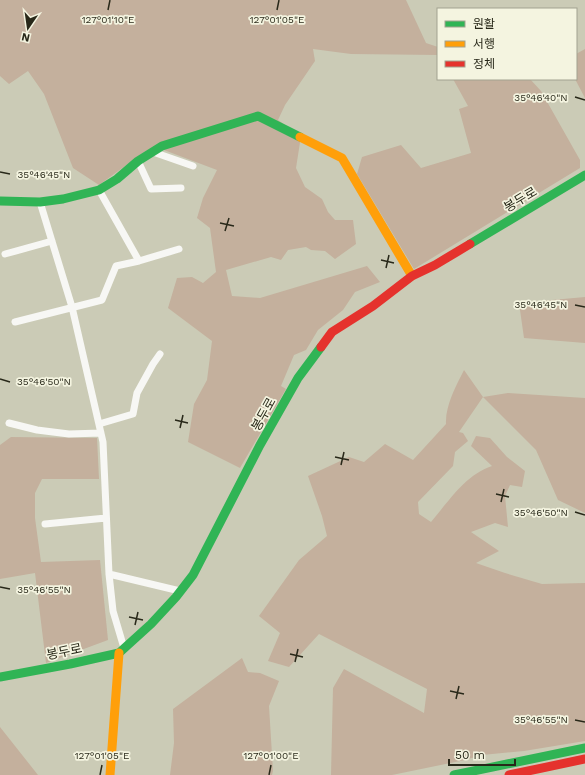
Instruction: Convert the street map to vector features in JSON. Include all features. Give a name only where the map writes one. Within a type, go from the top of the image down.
[{"type":"main road","points":[[0,201],[40,202],[63,199],[99,190],[117,179],[138,161],[162,146],[258,116],[342,158],[412,276]]},
{"type":"main road","name":"봉두로","points":[[0,677],[70,664],[122,650],[151,624],[176,597],[193,575],[260,445],[298,378],[332,332],[373,306],[412,276],[435,265],[585,175]]},
{"type":"main road","points":[[110,775],[122,650]]},
{"type":"main road","points":[[454,775],[585,748]]},
{"type":"main road","points":[[509,775],[585,759]]},
{"type":"street","points":[[153,152],[193,166]]},
{"type":"street","points":[[138,161],[151,189],[181,188]]},
{"type":"street","points":[[99,190],[139,262]]},
{"type":"street","points":[[40,202],[72,307],[99,424],[102,442],[109,574],[113,611],[122,650]]},
{"type":"street","points":[[5,254],[52,241]]},
{"type":"street","points":[[15,322],[102,300],[116,266],[139,262],[179,249]]},
{"type":"street","points":[[99,424],[133,414],[137,393],[160,354]]},
{"type":"street","points":[[9,422],[37,430],[69,434],[100,433]]},
{"type":"street","points":[[45,524],[106,518]]},
{"type":"street","points":[[109,574],[180,591]]},
{"type":"shaded area","points":[[0,0],[406,0],[426,43],[437,47],[437,55],[351,54],[313,49],[315,61],[285,105],[278,120],[301,136],[296,168],[305,187],[322,199],[328,212],[335,220],[353,220],[356,244],[335,259],[325,251],[311,250],[306,247],[288,250],[281,260],[271,257],[226,270],[232,296],[260,298],[367,266],[380,282],[355,292],[343,310],[318,330],[306,350],[294,355],[281,386],[286,389],[240,468],[188,442],[194,404],[207,380],[212,341],[168,308],[177,278],[192,277],[203,283],[216,272],[210,228],[197,218],[203,198],[217,170],[164,150],[143,153],[99,185],[73,168],[44,94],[28,71],[9,84],[0,76]]},
{"type":"shaded area","points":[[585,49],[585,98],[576,80],[577,80],[577,53]]},
{"type":"shaded area","points":[[454,80],[531,80],[541,91],[580,160],[580,168],[414,269],[357,174],[362,157],[401,145],[421,168],[471,153],[459,109],[468,106]]},
{"type":"shaded area","points":[[585,297],[585,343],[524,338],[519,303]]},
{"type":"shaded area","points":[[464,370],[483,397],[459,432],[463,433],[468,441],[455,452],[453,466],[418,502],[419,514],[431,522],[451,497],[466,482],[482,470],[492,466],[471,446],[476,436],[490,438],[507,457],[525,471],[522,487],[510,485],[505,496],[508,527],[495,523],[471,532],[499,551],[476,563],[542,584],[585,583],[585,741],[524,751],[482,755],[392,775],[331,775],[333,688],[344,669],[424,713],[427,689],[319,634],[289,667],[268,661],[280,633],[259,616],[299,560],[327,536],[322,516],[308,476],[349,457],[364,462],[385,444],[413,460],[446,424],[449,403]]},
{"type":"shaded area","points":[[508,393],[585,398],[585,513],[558,500],[536,450],[483,397]]},
{"type":"shaded area","points":[[11,437],[97,438],[99,479],[42,479],[35,493],[35,518],[41,562],[100,560],[108,640],[46,663],[35,573],[0,579],[0,445]]},
{"type":"shaded area","points":[[242,658],[248,672],[260,673],[279,681],[269,706],[272,775],[170,775],[174,743],[173,709]]},
{"type":"shaded area","points":[[0,727],[38,775],[0,775]]},
{"type":"traffic: fast","points":[[0,201],[40,202],[63,199],[99,190],[117,179],[138,161],[162,146],[258,116],[300,137]]},
{"type":"traffic: fast","points":[[470,244],[585,175]]},
{"type":"traffic: fast","points":[[0,677],[119,653],[151,624],[176,597],[193,575],[260,445],[298,378],[321,347]]},
{"type":"traffic: fast","points":[[454,775],[585,748]]},
{"type":"traffic: slow","points":[[300,137],[342,158],[412,276]]},
{"type":"traffic: slow","points":[[110,775],[119,653]]},
{"type":"traffic: jam","points":[[321,347],[332,332],[373,306],[412,276],[435,265],[470,244]]},
{"type":"traffic: jam","points":[[509,775],[585,759]]}]
